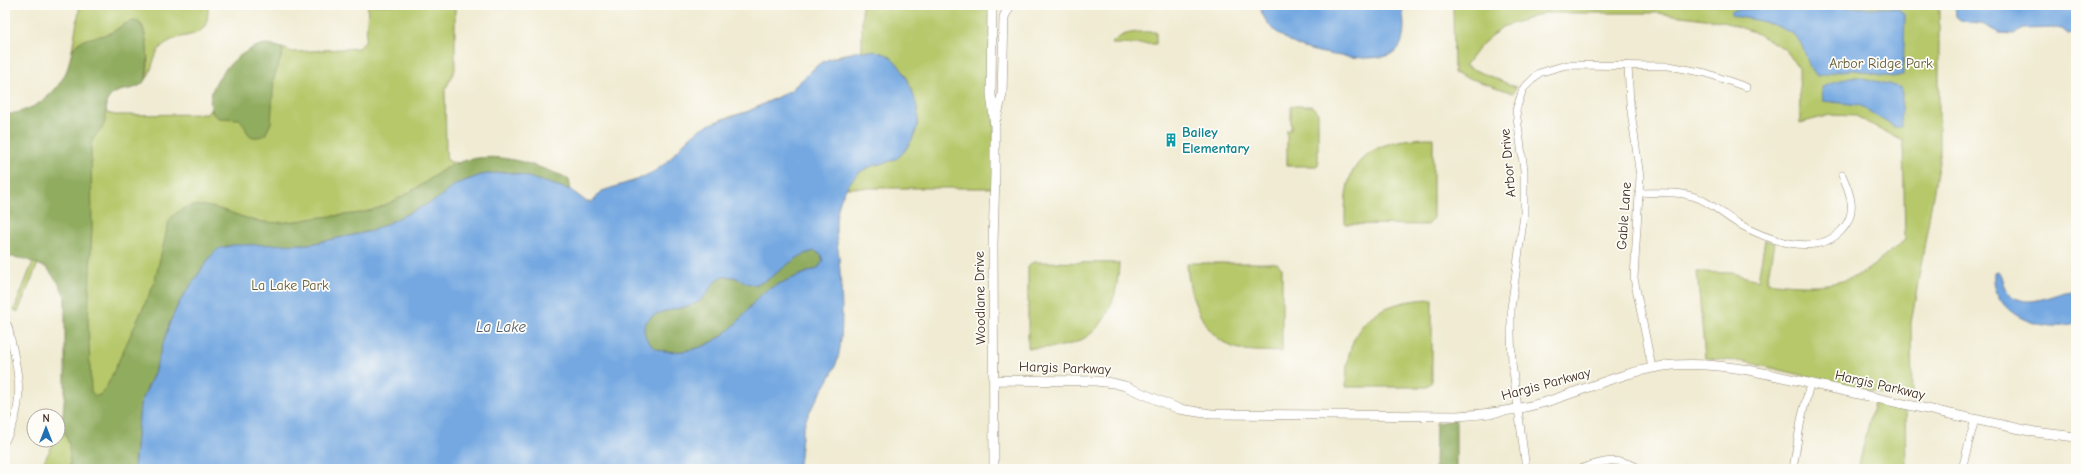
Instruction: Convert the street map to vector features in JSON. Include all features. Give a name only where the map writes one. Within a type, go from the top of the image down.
[{"type":"street","name":"Woodlane Drive","points":[[992,5],[991,94],[995,126],[993,244],[994,469]]},
{"type":"street","name":"Woodlane Drive","points":[[995,126],[1002,95],[1004,17],[1010,5]]},
{"type":"street","name":"Arbor Drive","points":[[1526,469],[1511,335],[1512,301],[1524,209],[1524,170],[1516,118],[1517,102],[1526,84],[1539,73],[1566,65],[1628,65],[1687,68],[1746,87]]},
{"type":"street","name":"Gable Lane","points":[[1628,65],[1630,104],[1638,155],[1640,194],[1634,278],[1652,368]]},
{"type":"street","points":[[1640,194],[1692,196],[1709,203],[1751,230],[1782,240],[1815,244],[1829,240],[1837,235],[1847,222],[1852,204],[1842,175]]},
{"type":"street","points":[[5,441],[15,420],[20,392],[18,372],[8,326]]},
{"type":"street","name":"Hargis Parkway","points":[[994,380],[1096,381],[1113,383],[1125,386],[1179,409],[1211,414],[1457,416],[1519,409],[1652,368],[1689,364],[1722,366],[1975,420],[2035,432],[2076,437]]},
{"type":"street","points":[[1793,469],[1801,420],[1810,384]]},
{"type":"street","points":[[1962,469],[1975,420]]},
{"type":"street","points":[[1580,469],[1600,462],[1616,460],[1625,462],[1640,469]]},
{"type":"green space","points":[[80,5],[208,5],[205,26],[194,34],[170,41],[162,46],[157,53],[146,80],[148,61],[144,30],[142,25],[130,22],[110,34],[78,44],[70,61]]},
{"type":"green space","name":"La Lake Park","points":[[368,5],[455,5],[455,70],[445,90],[446,151],[447,160],[458,163],[445,169],[537,469],[40,469],[51,448],[66,448],[68,293],[52,266],[39,261],[18,312],[14,310],[34,259],[5,181],[79,116],[106,106],[107,113],[115,115],[207,114],[211,108],[212,113],[283,50],[282,48],[293,52],[358,48],[364,43],[366,38]]},
{"type":"green space","points":[[862,5],[992,5],[995,188],[719,188],[719,120],[749,111],[790,91],[819,64],[827,60],[840,55],[862,51]]},
{"type":"green space","name":"Arbor Ridge Park","points":[[1453,5],[1939,5],[1939,161],[1911,323],[1912,401],[1746,362],[1705,358],[1697,272],[1731,273],[1758,280],[1765,240],[1774,243],[1767,282],[1792,285],[1829,284],[1864,272],[1905,240],[1903,141],[1856,116],[1830,115],[1800,123],[1799,68],[1785,49],[1754,32],[1721,21],[1657,13],[1545,13],[1502,27],[1480,46],[1465,66],[1516,87],[1513,93],[1454,73]]},
{"type":"green space","points":[[133,21],[137,21],[141,25],[146,41],[148,62],[145,79],[142,84],[134,88],[116,92],[109,98],[106,104],[105,122],[91,145],[92,227],[88,320],[91,391],[95,396],[100,395],[108,384],[154,284],[169,221],[178,211],[189,206],[214,208],[252,220],[264,222],[293,221],[357,213],[378,208],[409,193],[446,168],[476,158],[491,157],[520,161],[563,176],[569,180],[571,190],[518,174],[505,172],[481,175],[456,184],[436,200],[372,231],[311,244],[226,246],[210,257],[180,301],[170,322],[154,373],[140,405],[134,469],[70,469],[69,444],[66,436],[66,408],[64,408],[65,391],[65,296],[58,282],[47,268],[25,259],[5,256],[5,115],[34,106],[49,95],[62,80],[67,70],[73,49],[81,41],[108,34]]},
{"type":"green space","points":[[1137,32],[1156,32],[1156,44],[1111,44],[1116,39],[1126,34]]},
{"type":"green space","points":[[268,44],[282,48],[283,52],[274,78],[271,123],[265,135],[253,137],[250,136],[239,119],[219,118],[214,115],[210,104],[212,93],[217,81],[225,69],[235,59],[247,51],[258,46]]},
{"type":"green space","points":[[1291,106],[1312,106],[1318,113],[1318,166],[1287,166],[1287,130],[1291,130]]},
{"type":"green space","points":[[1420,138],[1433,138],[1433,220],[1428,225],[1345,224],[1348,184],[1353,171],[1361,160],[1370,152],[1394,142]]},
{"type":"green space","points":[[815,251],[821,255],[823,261],[818,268],[767,290],[733,326],[716,340],[698,348],[664,351],[656,349],[647,340],[644,328],[647,321],[660,313],[695,304],[703,298],[719,278],[732,277],[750,283],[761,282],[793,260],[804,254]]},
{"type":"green space","points":[[1033,262],[1119,263],[1113,301],[1102,323],[1094,331],[1083,339],[1071,344],[1055,347],[1028,348],[1028,267]]},
{"type":"green space","points":[[1187,263],[1277,263],[1282,268],[1282,352],[1239,349],[1226,344],[1216,336],[1207,326],[1194,302],[1190,289]]},
{"type":"green space","points":[[1432,299],[1432,382],[1427,387],[1346,387],[1347,366],[1351,348],[1357,333],[1366,321],[1379,312],[1394,305],[1411,301]]},
{"type":"green space","points":[[1874,402],[1905,408],[1906,469],[1858,469]]},
{"type":"green space","points":[[1456,420],[1456,469],[1435,469],[1436,423]]},
{"type":"water","points":[[1261,5],[1401,5],[1404,24],[1403,38],[1398,49],[1393,53],[1374,58],[1347,57],[1309,50],[1288,41],[1281,36],[1264,18],[1261,11]]},
{"type":"water","points":[[1955,5],[2076,5],[2076,34],[2068,34],[2062,29],[2055,28],[2024,29],[2014,34],[1999,33],[1980,23],[1960,21],[1956,16]]},
{"type":"water","points":[[1785,7],[1898,8],[1905,16],[1903,75],[1892,77],[1855,70],[1840,71],[1818,76],[1810,67],[1800,43],[1791,33],[1768,23],[1736,17],[1730,13],[1733,10]]},
{"type":"water","name":"La Lake","points":[[858,51],[884,53],[893,59],[905,75],[910,85],[914,95],[918,121],[915,134],[900,156],[891,161],[870,167],[858,174],[853,178],[842,196],[837,215],[836,227],[842,302],[840,348],[832,374],[806,419],[798,469],[134,469],[140,405],[154,373],[170,322],[180,301],[210,257],[218,249],[233,245],[311,244],[372,231],[436,200],[456,184],[481,175],[505,172],[518,174],[571,190],[587,202],[592,202],[602,191],[639,179],[655,171],[667,162],[688,139],[700,129],[715,122],[749,111],[790,91],[819,64],[827,60]],"holes":[[[815,251],[821,255],[823,261],[818,268],[767,290],[757,299],[734,326],[716,340],[697,348],[664,351],[656,349],[652,346],[645,336],[644,328],[647,321],[653,316],[669,310],[695,304],[703,298],[719,278],[732,277],[748,283],[757,284],[771,277],[791,262],[806,254]]]},
{"type":"water","points":[[1849,77],[1859,77],[1900,87],[1902,93],[1901,127],[1894,127],[1859,105],[1823,101],[1822,87]]},
{"type":"water","points":[[1998,271],[2007,291],[2015,298],[2024,301],[2032,301],[2076,291],[2076,324],[2048,326],[2020,318],[2009,310],[2000,300],[1995,287],[1994,272]]},
{"type":"place","name":"Bailey Elementary","points":[[1171,140]]}]
